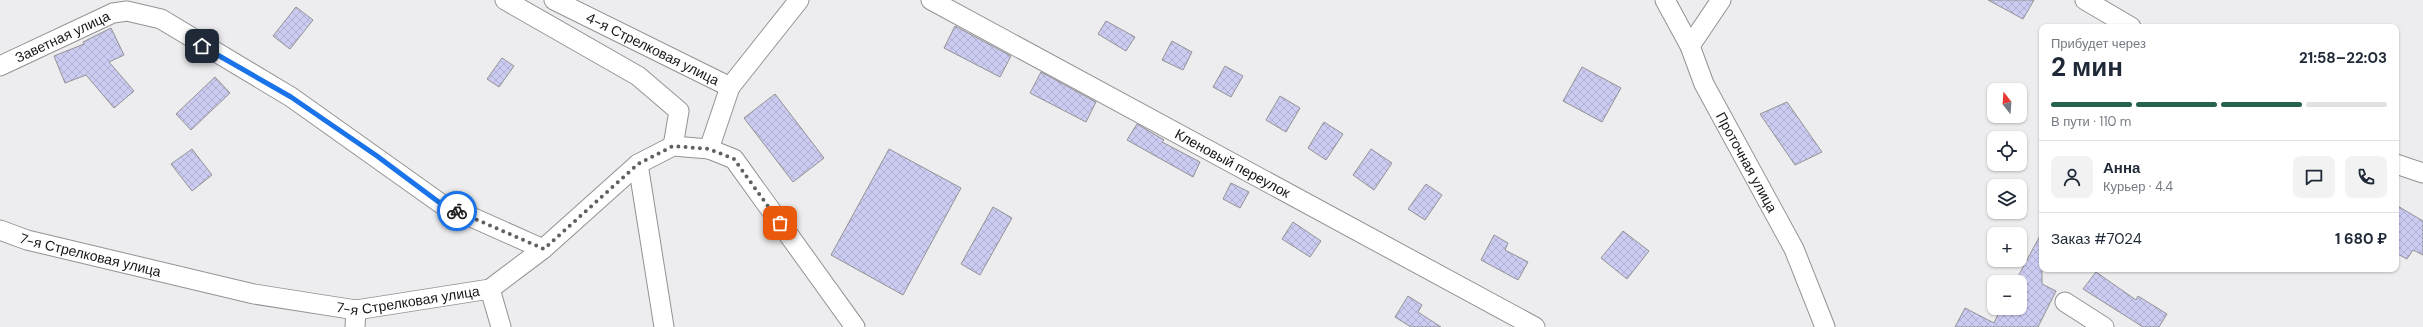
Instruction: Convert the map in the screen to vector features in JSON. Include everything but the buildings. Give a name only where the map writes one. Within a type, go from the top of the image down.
[{"type":"street","points":[[505,0],[638,76],[679,111],[673,146],[709,149],[734,159],[856,327]]},
{"type":"street","name":"4-я Стрелковая улица","points":[[554,0],[730,87]]},
{"type":"street","points":[[709,149],[730,87],[799,0]]},
{"type":"street","name":"Кленовый переулок","points":[[931,0],[1535,327]]},
{"type":"street","name":"Проточная улица","points":[[1665,0],[1690,46],[1704,84],[1794,249],[1825,327]]},
{"type":"street","points":[[1690,46],[1721,0]]},
{"type":"street","points":[[2085,0],[2126,24]]},
{"type":"street","name":"Заветная улица","points":[[0,66],[113,13],[127,11],[161,19],[291,97],[377,156],[440,203],[544,249]]},
{"type":"street","name":"7-я Стрелковая улица","points":[[0,230],[27,240],[355,318],[490,289],[544,249],[638,164],[673,146]]},
{"type":"street","points":[[638,164],[664,327]]},
{"type":"street","points":[[2399,165],[2423,173]]},
{"type":"street","points":[[490,289],[501,327]]},
{"type":"street","points":[[2065,302],[2104,327]]},
{"type":"way so far","points":[[457,211],[544,249],[638,164],[673,146],[709,149],[734,159],[780,223]]},
{"type":"route","points":[[202,46],[291,97],[377,156],[440,203],[457,211]]}]
